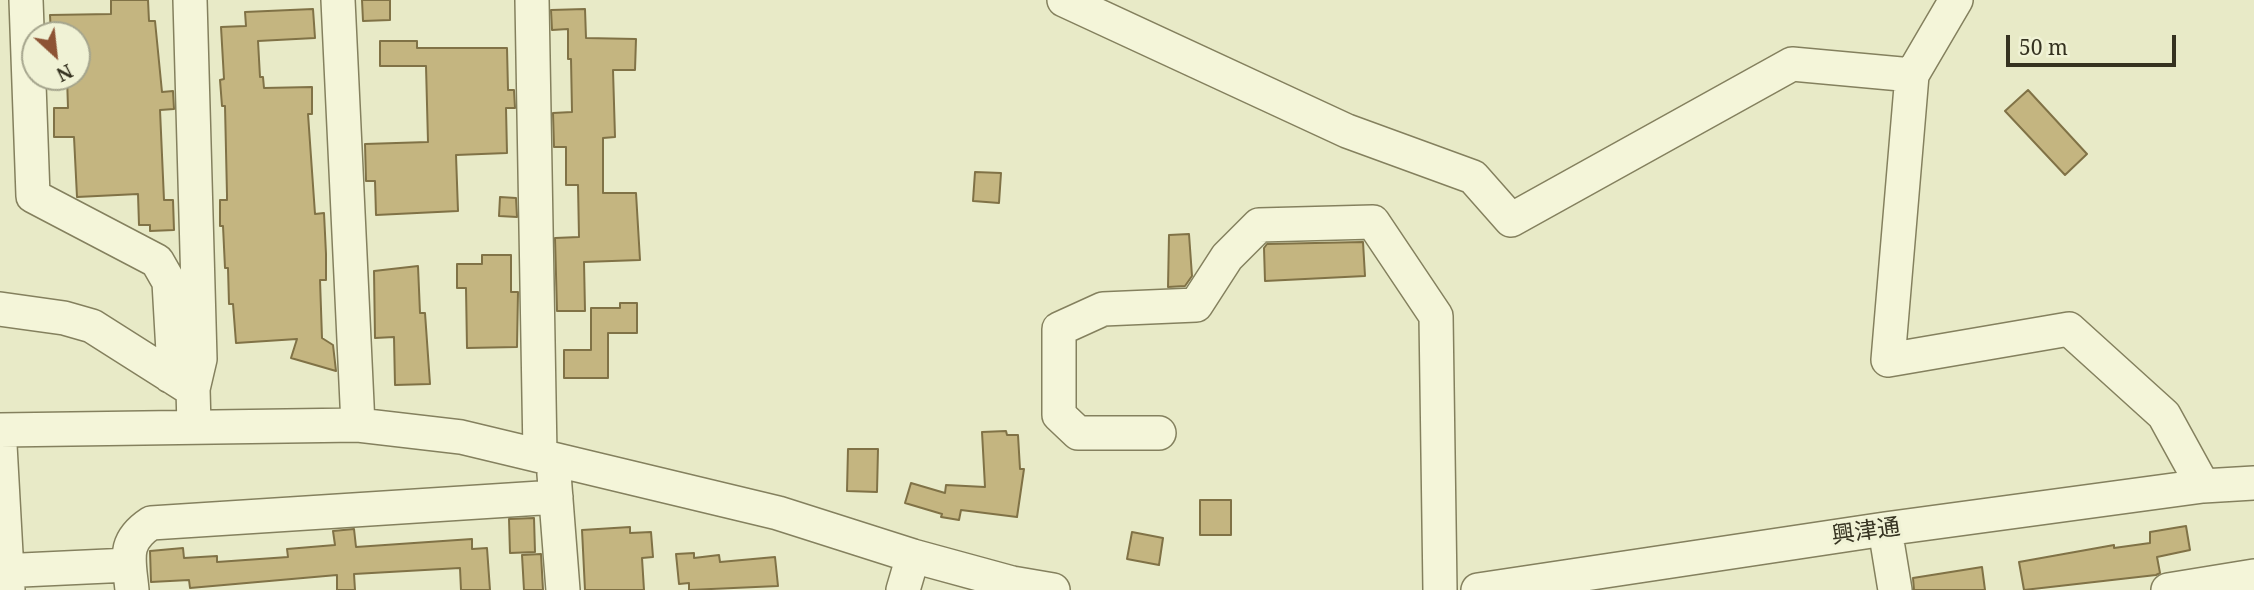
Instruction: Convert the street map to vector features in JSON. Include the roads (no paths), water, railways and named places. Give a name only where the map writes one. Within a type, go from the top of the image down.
[{"type":"street","points":[[26,0],[33,196],[157,261],[169,282],[173,352],[194,426]]},
{"type":"street","points":[[182,382],[200,359],[190,0]]},
{"type":"street","points":[[338,0],[358,425]]},
{"type":"street","points":[[532,0],[546,456],[556,497],[563,590]]},
{"type":"street","points":[[1064,0],[1348,131],[1473,177],[1511,220],[1791,64],[1912,75]]},
{"type":"street","points":[[1956,0],[1912,75],[1888,360],[2069,329],[2164,415],[2203,486]]},
{"type":"street","points":[[1159,433],[1078,433],[1059,415],[1059,330],[1103,309],[1196,305],[1227,257],[1259,225],[1373,222],[1436,316],[1440,590]]},
{"type":"street","points":[[0,309],[64,317],[92,326],[182,382]]},
{"type":"street","points":[[0,430],[358,425],[461,437],[778,513],[1012,583],[1053,590]]},
{"type":"street","points":[[0,445],[5,577],[131,577],[129,547],[136,533],[151,523],[556,497]]},
{"type":"street","name":"興津通","points":[[1478,590],[1885,529],[2203,486],[2254,483]]},
{"type":"street","points":[[1885,529],[1895,590]]},
{"type":"street","points":[[904,590],[913,555]]},
{"type":"street","points":[[2168,590],[2254,576]]}]
